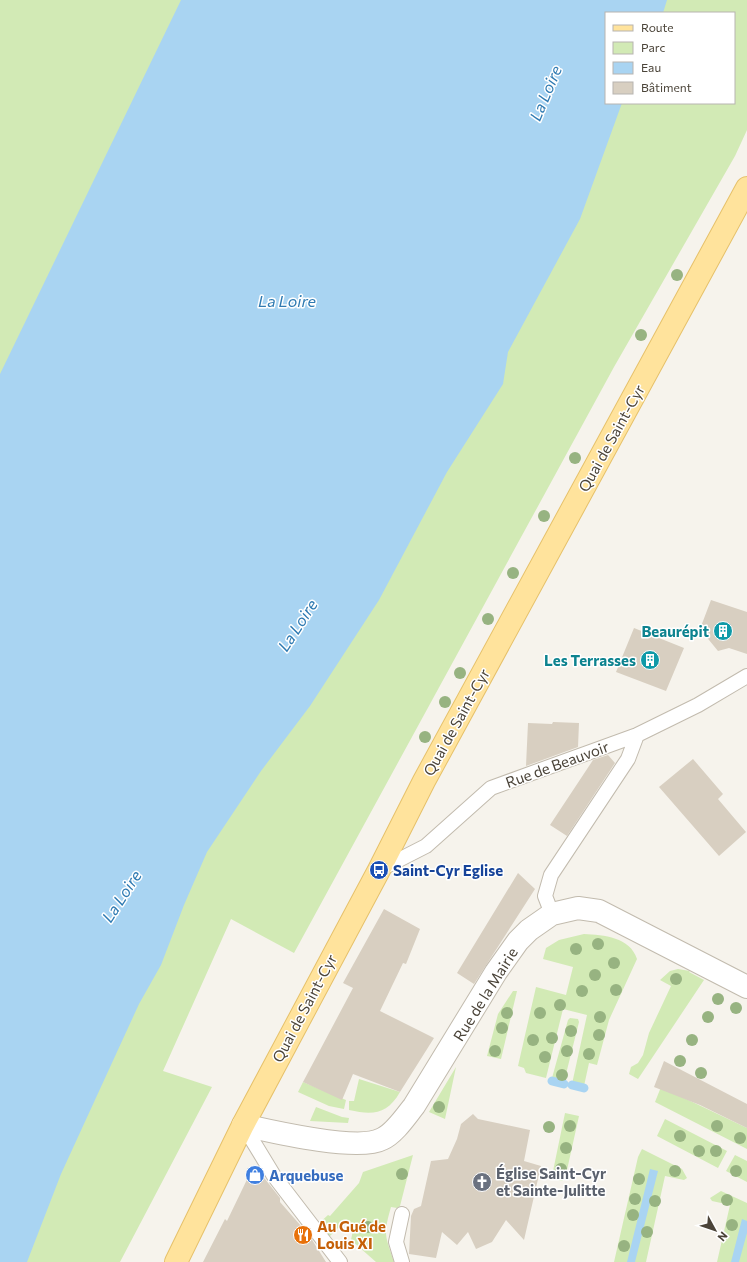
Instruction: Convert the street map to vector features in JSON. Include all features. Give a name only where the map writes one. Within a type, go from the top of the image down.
[{"type":"main road","name":"Quai de Saint-Cyr","points":[[176,1262],[243,1125],[379,870],[424,781],[747,188]]},
{"type":"street","name":"Rue de la Mairie","points":[[243,1125],[294,1137],[348,1142],[369,1142],[382,1139],[402,1121],[414,1106],[508,954],[529,930],[552,914],[578,908],[599,911],[747,987]]},
{"type":"lane","name":"Rue de Beauvoir","points":[[379,870],[426,846],[491,788],[637,735],[698,705],[747,676]]},
{"type":"lane","points":[[552,914],[544,896],[551,875],[628,758],[637,735]]},
{"type":"lane","points":[[243,1125],[274,1176],[340,1262]]},
{"type":"lane","points":[[402,1214],[396,1242],[402,1262]]},
{"type":"green space","name":"La Loire","points":[[0,0],[747,0],[747,130],[735,156],[614,367],[294,953],[231,919],[163,1071],[212,1087],[120,1262],[0,1262]]},
{"type":"green space","points":[[584,934],[600,935],[622,942],[629,946],[637,959],[609,1020],[597,1065],[589,1063],[584,1086],[572,1084],[587,1015],[563,1009],[546,1078],[526,1073],[524,1068],[518,1066],[536,987],[566,995],[573,967],[543,959],[546,948],[559,940]]},
{"type":"green space","points":[[678,969],[690,971],[689,972],[704,980],[638,1079],[629,1074],[631,1067],[638,1063],[643,1055],[649,1033],[671,986],[660,980],[670,971]]},
{"type":"green space","points":[[513,991],[517,991],[501,1059],[487,1056],[498,1014]]},
{"type":"green space","points":[[570,1018],[578,1019],[579,1022],[564,1082],[552,1078],[568,1020]]},
{"type":"green space","points":[[456,1067],[445,1119],[429,1112]]},
{"type":"green space","points":[[359,1079],[400,1092],[390,1105],[378,1112],[365,1113],[349,1110],[349,1101],[354,1101]]},
{"type":"green space","points":[[303,1082],[346,1100],[344,1109],[329,1106],[298,1092]]},
{"type":"green space","points":[[661,1087],[747,1128],[747,1149],[655,1102]]},
{"type":"green space","points":[[316,1107],[342,1117],[349,1118],[348,1123],[310,1121]]},
{"type":"green space","points":[[565,1113],[579,1116],[565,1179],[562,1181],[554,1179],[552,1176]]},
{"type":"green space","points":[[665,1119],[727,1151],[718,1168],[657,1136]]},
{"type":"green space","points":[[642,1149],[682,1169],[687,1178],[684,1180],[665,1176],[646,1262],[614,1262],[638,1157]]},
{"type":"green space","points":[[413,1155],[400,1206],[397,1208],[391,1207],[387,1224],[386,1235],[394,1262],[376,1262],[351,1240],[353,1230],[343,1223],[327,1239],[317,1225],[328,1215],[330,1216],[359,1183],[363,1172]]},
{"type":"green space","points":[[735,1155],[747,1161],[747,1182],[726,1171]]},
{"type":"green space","points":[[721,1191],[747,1203],[747,1262],[717,1262],[730,1205],[712,1201],[710,1198]]},
{"type":"water","name":"La Loire","points":[[181,0],[667,0],[663,12],[605,12],[605,104],[622,104],[580,219],[508,352],[503,384],[447,472],[379,600],[310,706],[261,771],[207,852],[184,905],[161,965],[139,1004],[61,1174],[27,1262],[0,1262],[0,374]]},
{"type":"water","points":[[650,1169],[658,1171],[635,1262],[627,1262]]},
{"type":"water","points":[[742,1219],[747,1221],[747,1233],[739,1262],[731,1262]]},
{"type":"building","name":"Beaurépit","points":[[711,600],[747,612],[747,654],[729,648],[718,651],[700,629]]},
{"type":"building","name":"Les Terrasses","points":[[634,628],[684,648],[666,691],[616,672]]},
{"type":"building","points":[[553,722],[579,723],[578,747],[526,766],[528,723],[552,724]]},
{"type":"building","points":[[608,755],[615,763],[567,836],[550,825],[593,760]]},
{"type":"building","points":[[693,759],[723,794],[718,799],[746,832],[719,856],[659,787]]},
{"type":"building","points":[[518,873],[535,889],[474,984],[457,973]]},
{"type":"building","points":[[384,909],[420,929],[406,964],[403,963],[380,1011],[434,1038],[400,1092],[353,1074],[342,1100],[303,1082],[353,988],[343,983]]},
{"type":"building","points":[[664,1061],[747,1104],[747,1128],[700,1105],[654,1087]]},
{"type":"building","name":"Église Saint-Cyr et Sainte-Julitte","points":[[473,1114],[478,1119],[530,1130],[524,1161],[541,1166],[524,1240],[506,1220],[492,1242],[476,1249],[468,1232],[457,1245],[442,1232],[436,1258],[409,1254],[411,1216],[414,1209],[421,1206],[431,1161],[448,1159],[457,1139],[461,1124]]},
{"type":"building","points":[[254,1165],[280,1198],[280,1202],[309,1235],[326,1262],[203,1262],[225,1219],[227,1221]]},
{"type":"waterway","points":[[552,1081],[564,1084]]},
{"type":"waterway","points":[[572,1085],[584,1088]]},
{"type":"place","name":"Beaurépit","points":[[723,631]]},
{"type":"place","name":"Les Terrasses","points":[[650,660]]},
{"type":"place","name":"Saint-Cyr Eglise","points":[[379,870]]},
{"type":"place","name":"Arquebuse","points":[[255,1175]]},
{"type":"place","name":"Église Saint-Cyr et Sainte-Julitte","points":[[482,1182]]},
{"type":"place","name":"Au Gué de Louis XI","points":[[303,1235]]}]
